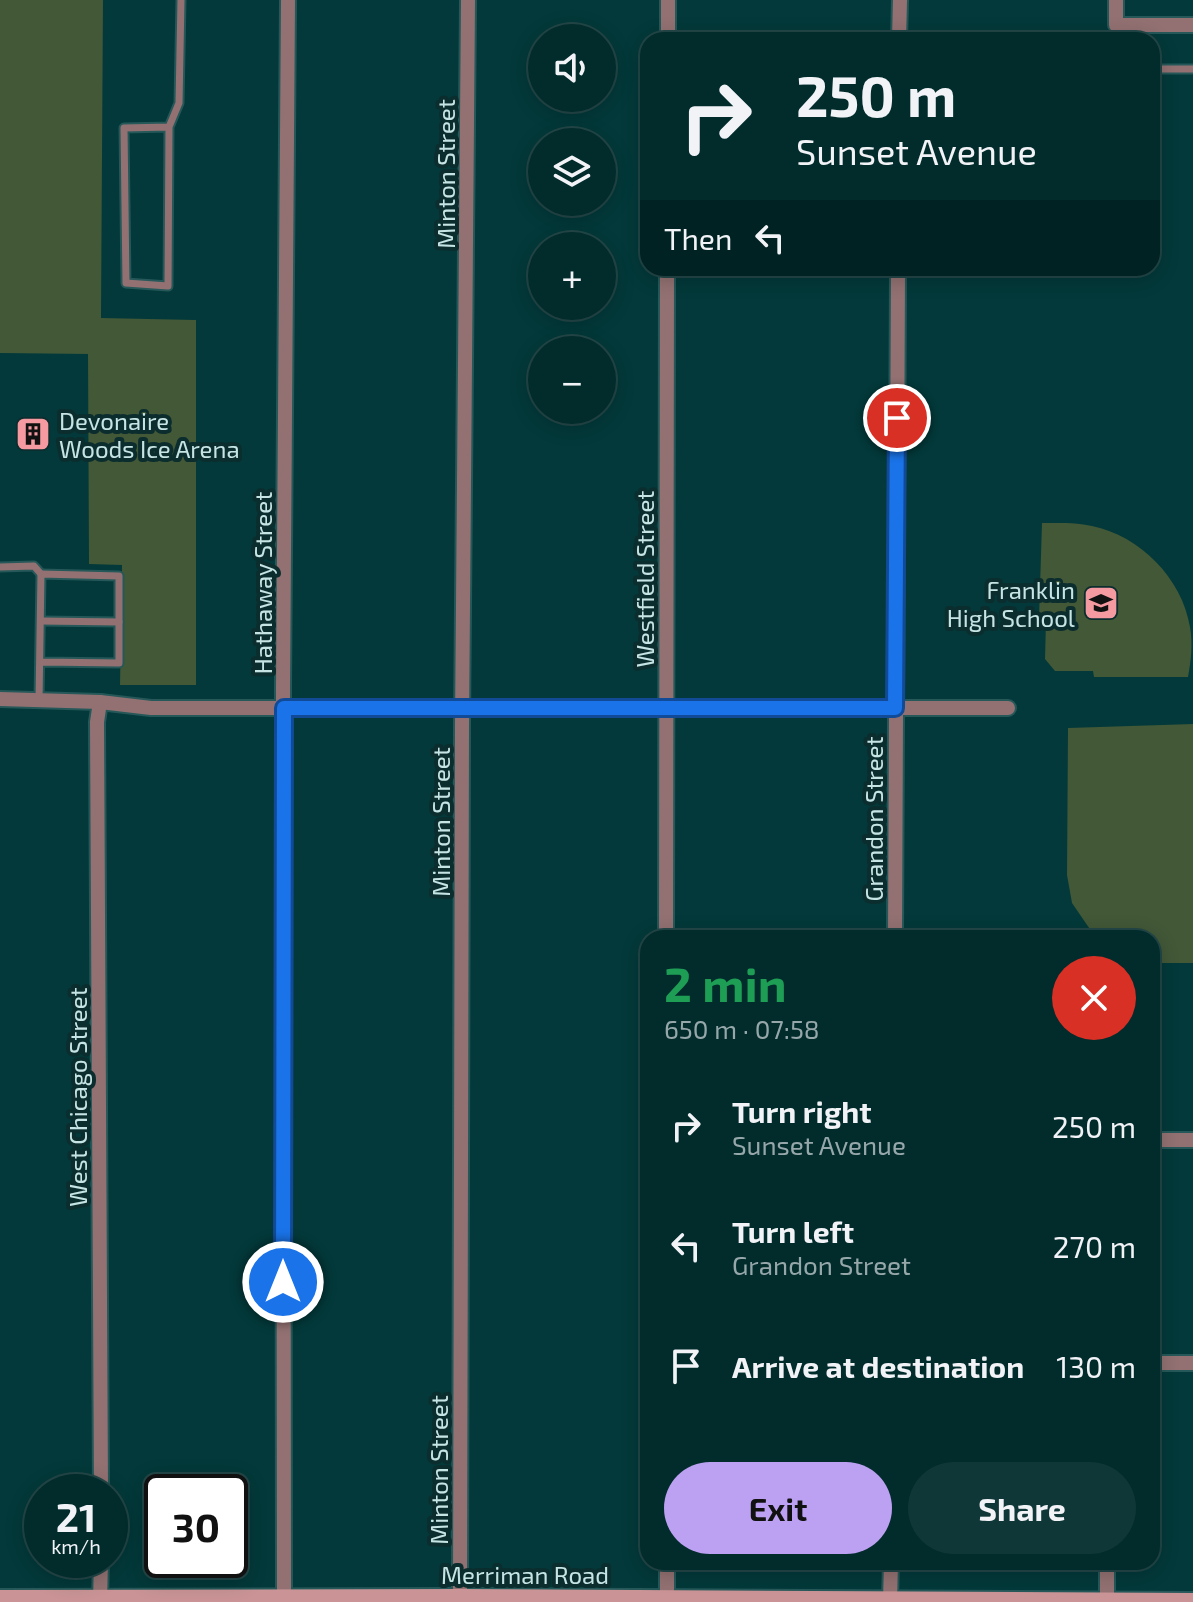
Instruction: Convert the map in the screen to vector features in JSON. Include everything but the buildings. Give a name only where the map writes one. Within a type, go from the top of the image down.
[{"type":"main road","name":"Merriman Road","points":[[0,1598],[1193,1601]]},
{"type":"street","name":"Hathaway Street","points":[[284,1598],[288,0]]},
{"type":"street","name":"Minton Street","points":[[460,1597],[468,0]]},
{"type":"street","points":[[668,0],[668,32]]},
{"type":"street","points":[[899,32],[900,0]]},
{"type":"street","points":[[1116,0],[1117,32]]},
{"type":"street","points":[[1134,32],[1193,25]]},
{"type":"street","name":"Westfield Street","points":[[666,930],[667,276]]},
{"type":"street","name":"Grandon Street","points":[[895,930],[898,276]]},
{"type":"street","points":[[0,699],[100,702],[151,708],[1008,708]]},
{"type":"street","name":"West Chicago Street","points":[[100,702],[97,737],[101,1474]]},
{"type":"street","points":[[1160,1140],[1193,1140]]},
{"type":"street","points":[[1160,1363],[1193,1363]]},
{"type":"street","points":[[667,1570],[667,1599]]},
{"type":"street","points":[[890,1601],[891,1570]]},
{"type":"street","points":[[1107,1570],[1107,1601]]},
{"type":"street","points":[[100,1600],[101,1578]]},
{"type":"lane","points":[[169,127],[124,128],[126,283],[168,286],[169,127],[179,103],[181,0]]},
{"type":"lane","points":[[1160,69],[1193,69]]},
{"type":"lane","points":[[0,567],[34,566],[41,574],[39,700]]},
{"type":"lane","points":[[41,574],[119,576],[119,663],[42,662]]},
{"type":"lane","points":[[41,621],[119,622]]},
{"type":"green space","points":[[0,0],[103,0],[101,318],[196,320],[196,685],[120,685],[122,565],[89,564],[88,354],[0,353]]},
{"type":"green space","points":[[1042,523],[1079,524],[1110,531],[1142,549],[1156,562],[1178,592],[1185,609],[1191,640],[1188,677],[1094,677],[1093,671],[1055,671],[1045,659],[1046,620],[1039,619]]},
{"type":"green space","points":[[1193,724],[1193,963],[1160,963],[1160,930],[1091,930],[1072,903],[1067,875],[1068,728]]},
{"type":"place","name":"Devonaire Woods Ice Arena","points":[[33,434]]},
{"type":"place","name":"Franklin High School","points":[[1101,603]]},
{"type":"route","points":[[283,1282],[284,708],[895,708],[897,418]]}]
